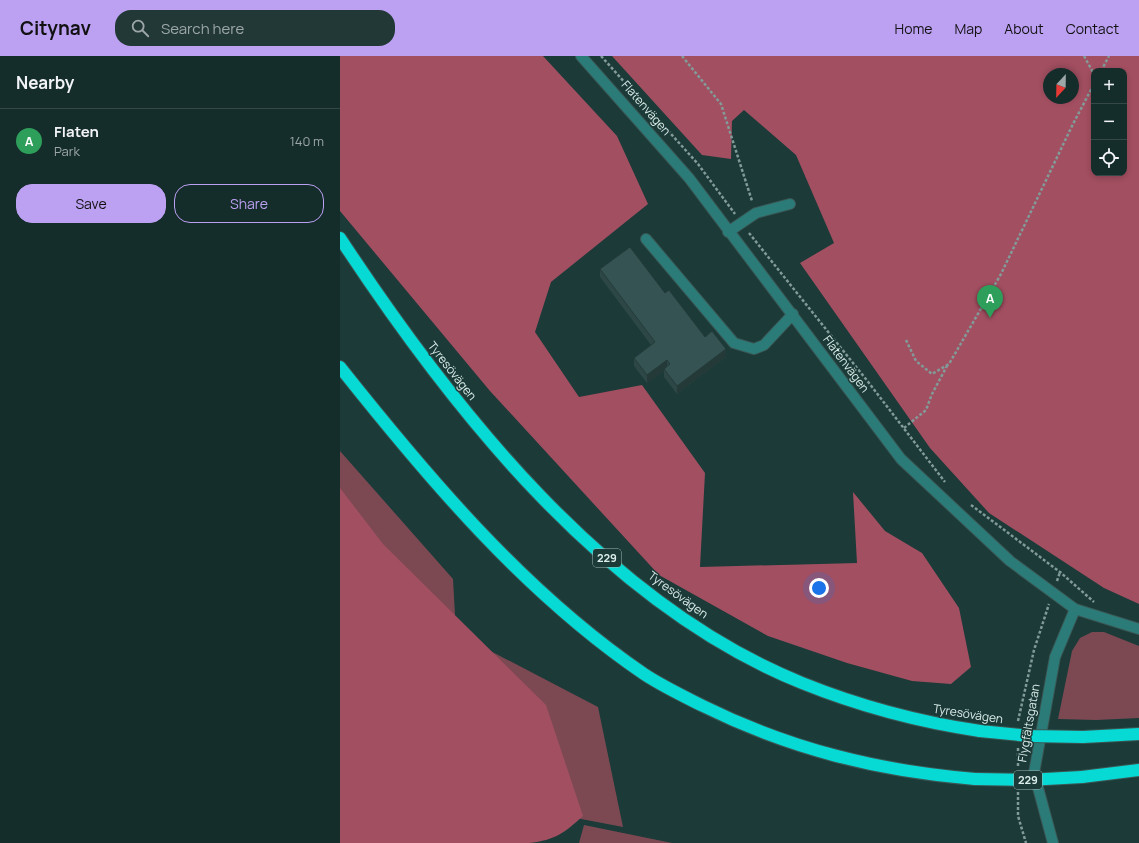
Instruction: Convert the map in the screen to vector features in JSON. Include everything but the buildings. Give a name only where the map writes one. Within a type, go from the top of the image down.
[{"type":"highway","name":"Tyresövägen","points":[[340,238],[397,322],[472,418],[539,493],[580,533],[653,597],[723,643],[801,683],[858,703],[912,718],[980,731],[1030,736],[1083,737],[1139,734]]},
{"type":"highway","name":"229","points":[[340,367],[439,486],[531,583],[584,629],[645,674],[726,717],[776,738],[813,750],[884,768],[932,776],[975,779],[1028,780],[1082,777],[1139,770]]},
{"type":"street","name":"Flatenvägen","points":[[581,56],[689,178],[728,232],[793,314],[901,459],[1010,561],[1053,593],[1074,608],[1139,629]]},
{"type":"street","points":[[728,232],[756,213],[790,204]]},
{"type":"street","points":[[646,240],[734,343],[754,349],[764,345],[793,314]]},
{"type":"street","name":"Flygfältsgatan","points":[[1053,843],[1034,773],[1055,657],[1074,608]]},
{"type":"path","points":[[601,56],[698,164],[741,223],[949,487]]},
{"type":"path","points":[[682,56],[721,104],[756,213]]},
{"type":"path","points":[[1084,56],[1091,69]]},
{"type":"path","points":[[1103,68],[1109,56]]},
{"type":"path","points":[[904,429],[926,410],[932,394],[1000,274],[1091,90]]},
{"type":"path","points":[[906,340],[916,361],[932,374],[949,364]]},
{"type":"path","points":[[966,502],[1060,572],[1095,602]]},
{"type":"path","points":[[1018,722],[1034,650],[1053,593]]},
{"type":"path","points":[[1018,746],[1018,769]]},
{"type":"path","points":[[1018,785],[1018,816],[1026,843]]},
{"type":"shaded area","points":[[340,56],[543,56],[617,136],[648,204],[551,282],[535,332],[579,397],[642,385],[705,473],[700,567],[857,563],[853,492],[885,531],[922,553],[959,608],[971,667],[951,684],[912,681],[847,663],[768,636],[659,575],[490,391],[340,211]]},
{"type":"shaded area","points":[[612,56],[1139,56],[1139,604],[1104,588],[989,513],[930,448],[800,263],[834,243],[796,155],[744,110],[732,121],[731,159],[702,155]]},
{"type":"shaded area","points":[[340,451],[453,579],[456,633],[598,707],[623,827],[340,773]]},
{"type":"shaded area","points":[[340,488],[383,544],[546,705],[583,816],[559,835],[546,840],[529,843],[340,843]]},
{"type":"shaded area","points":[[1092,632],[1104,632],[1139,646],[1139,718],[1096,720],[1058,719],[1072,651],[1080,638]]},
{"type":"shaded area","points":[[584,825],[672,843],[579,843]]},
{"type":"place","name":"Flaten","points":[[990,318]]}]
